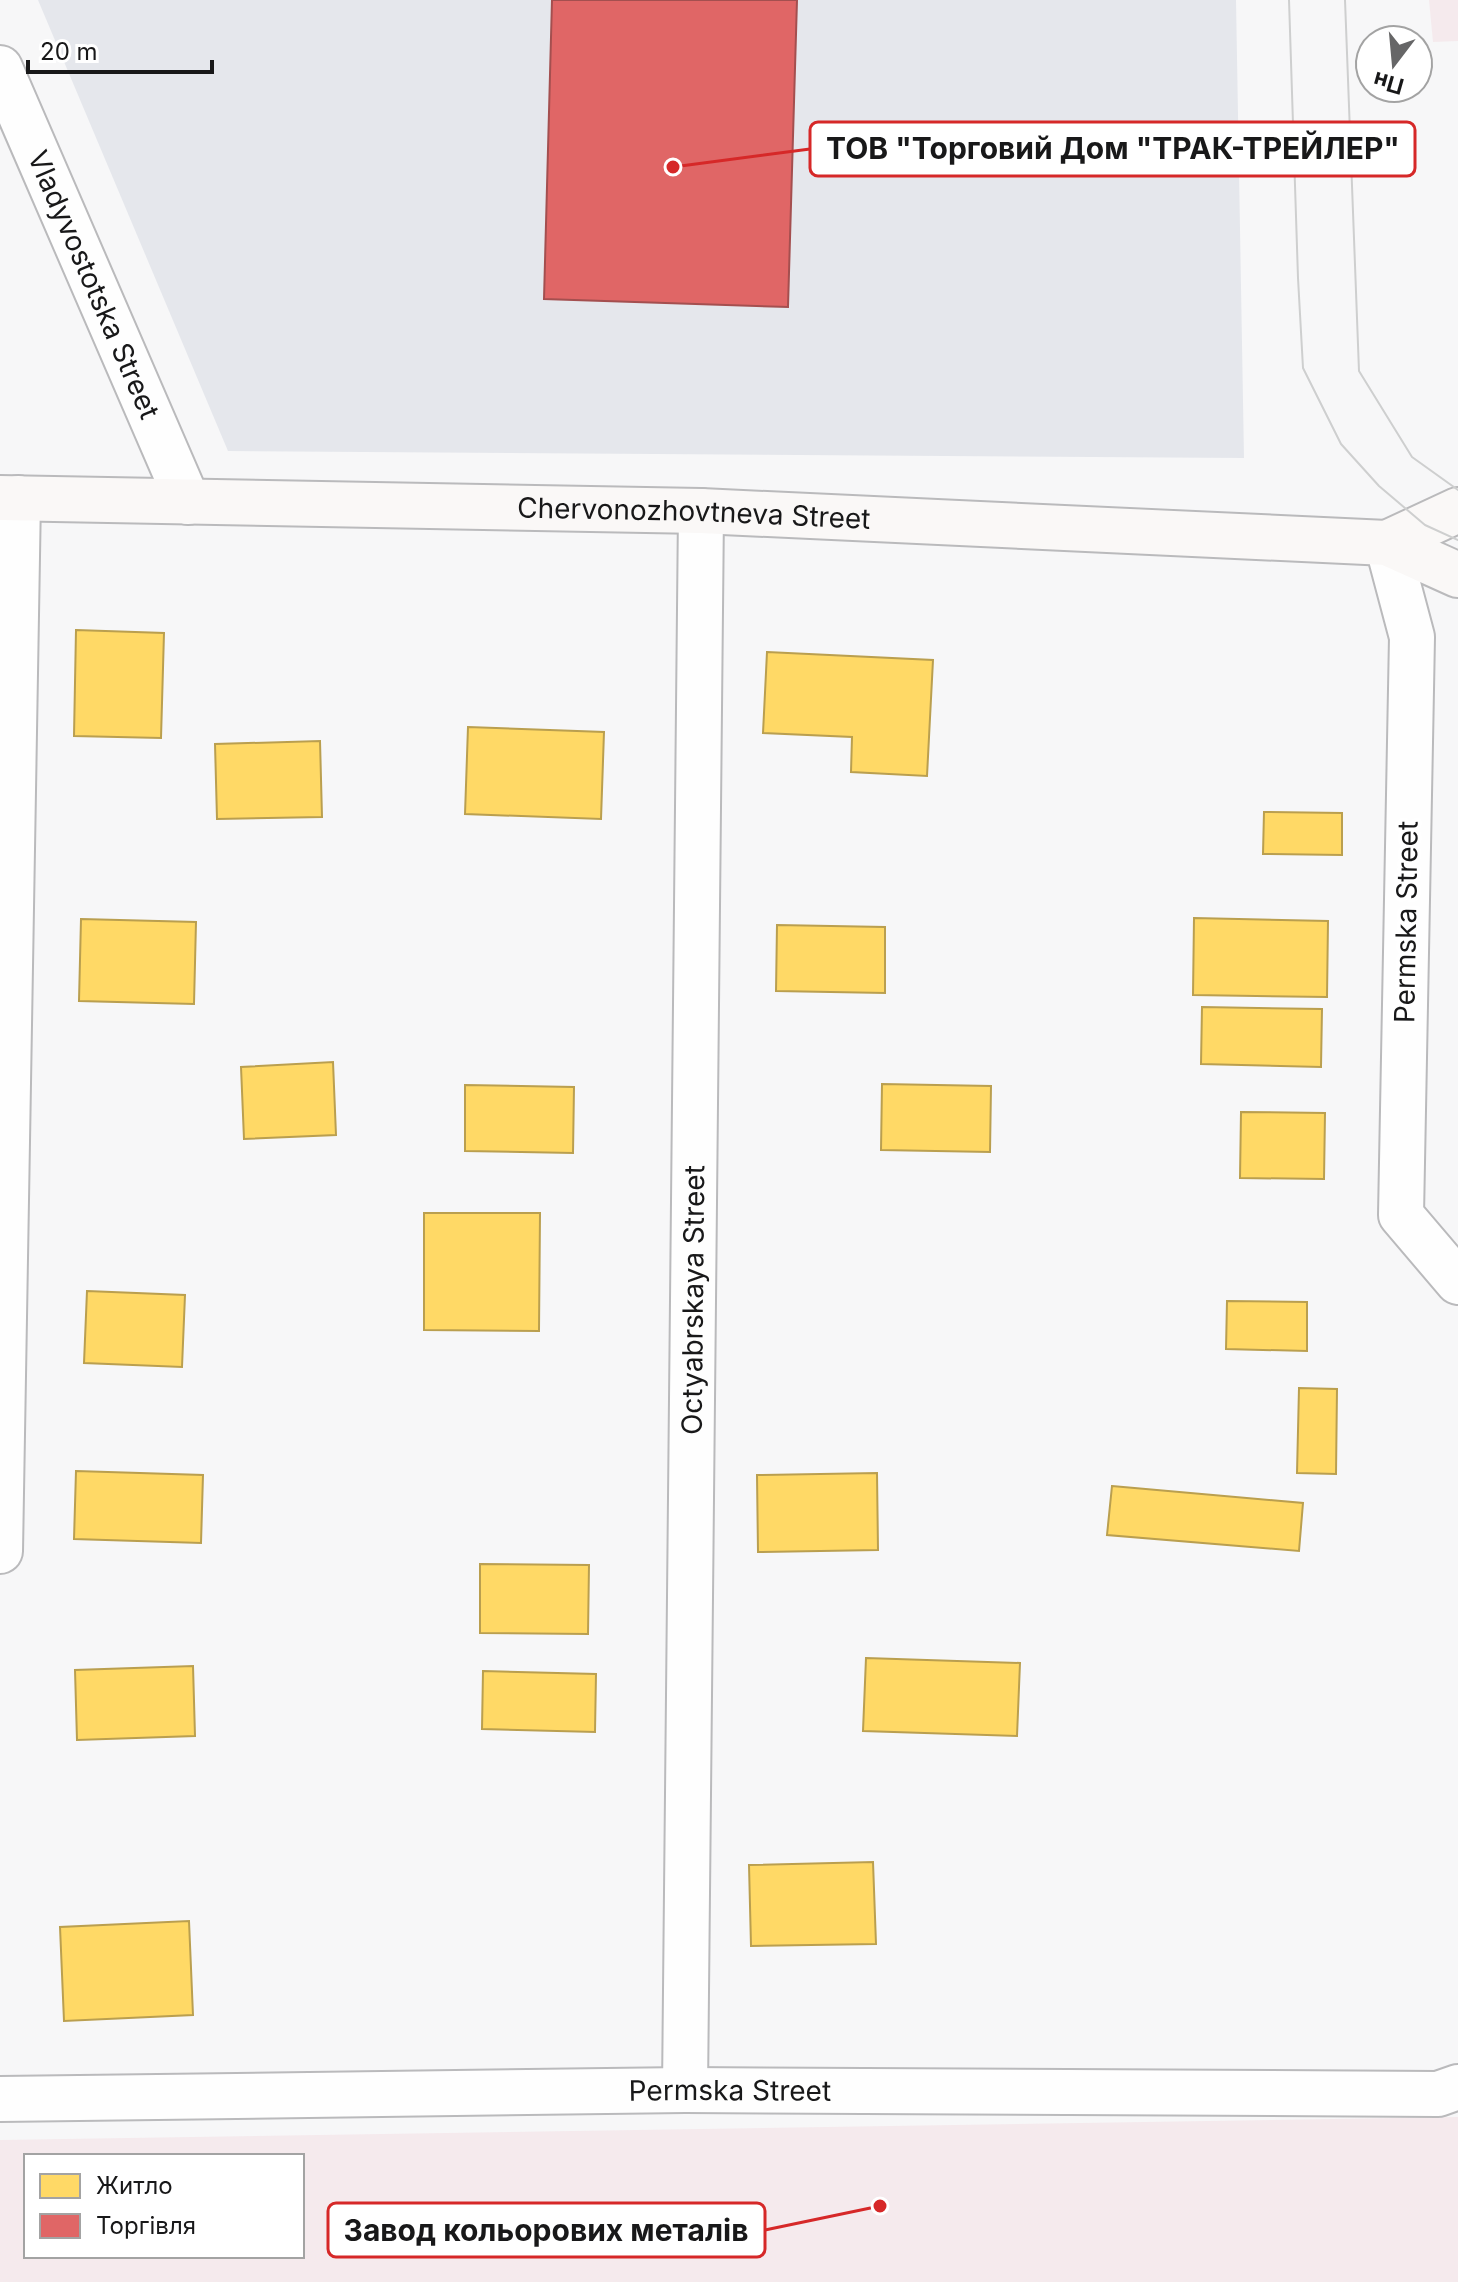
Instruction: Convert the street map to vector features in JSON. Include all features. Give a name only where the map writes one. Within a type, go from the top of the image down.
[{"type":"main road","name":"Chervonozhovtneva Street","points":[[9,498],[701,511],[1387,543],[1458,575]]},
{"type":"main road","name":"Chervonozhovtneva Street","points":[[1387,543],[1458,510]]},
{"type":"street","name":"Vladyvostotska Street","points":[[0,68],[188,502]]},
{"type":"street","points":[[0,1551],[9,498]]},
{"type":"street","name":"Octyabrskaya Street","points":[[685,2090],[701,511]]},
{"type":"street","name":"Permska Street","points":[[1387,543],[1412,637],[1401,1215],[1458,1282]]},
{"type":"street","name":"Permska Street","points":[[0,2099],[685,2090],[1438,2094],[1458,2087]]},
{"type":"shaded area","points":[[38,0],[1236,0],[1244,458],[228,451]]},
{"type":"shaded area","points":[[1429,0],[1458,0],[1458,41],[1434,42],[1434,24],[1431,24]]},
{"type":"shaded area","points":[[1458,2117],[1458,2282],[0,2282],[0,2140]]},
{"type":"building: Житло","points":[[76,630],[164,633],[161,738],[74,736]]},
{"type":"building: Житло","points":[[767,652],[933,660],[927,776],[851,772],[852,737],[763,733]]},
{"type":"building: Житло","points":[[468,727],[604,732],[601,819],[465,814]]},
{"type":"building: Житло","points":[[320,741],[322,817],[217,819],[215,744]]},
{"type":"building: Житло","points":[[1264,812],[1342,813],[1342,855],[1263,854]]},
{"type":"building: Житло","points":[[1194,918],[1328,921],[1327,997],[1193,995]]},
{"type":"building: Житло","points":[[81,919],[196,922],[194,1004],[79,1001]]},
{"type":"building: Житло","points":[[777,925],[885,927],[885,993],[776,991]]},
{"type":"building: Житло","points":[[1202,1007],[1322,1009],[1321,1067],[1201,1064]]},
{"type":"building: Житло","points":[[333,1062],[336,1135],[244,1139],[241,1067]]},
{"type":"building: Житло","points":[[882,1084],[991,1086],[990,1152],[881,1150]]},
{"type":"building: Житло","points":[[465,1085],[574,1087],[573,1153],[465,1151]]},
{"type":"building: Житло","points":[[1241,1112],[1325,1113],[1324,1179],[1240,1178]]},
{"type":"building: Житло","points":[[424,1213],[540,1213],[539,1331],[424,1330]]},
{"type":"building: Житло","points":[[87,1291],[185,1295],[182,1367],[84,1363]]},
{"type":"building: Житло","points":[[1227,1301],[1307,1302],[1307,1351],[1226,1349]]},
{"type":"building: Житло","points":[[1299,1388],[1337,1389],[1336,1474],[1297,1473]]},
{"type":"building: Житло","points":[[76,1471],[203,1475],[201,1543],[74,1539]]},
{"type":"building: Житло","points":[[877,1473],[878,1550],[758,1552],[757,1475]]},
{"type":"building: Житло","points":[[1112,1486],[1303,1503],[1299,1551],[1107,1535]]},
{"type":"building: Житло","points":[[480,1564],[589,1565],[588,1634],[480,1633]]},
{"type":"building: Житло","points":[[866,1658],[1020,1663],[1017,1736],[863,1731]]},
{"type":"building: Житло","points":[[193,1666],[195,1736],[77,1740],[75,1670]]},
{"type":"building: Житло","points":[[483,1671],[596,1674],[595,1732],[482,1729]]},
{"type":"building: Житло","points":[[873,1862],[876,1944],[751,1946],[749,1865]]},
{"type":"building: Житло","points":[[189,1921],[193,2015],[64,2021],[60,1927]]},
{"type":"building: Торгівля","points":[[552,0],[797,0],[788,307],[544,299]]},
{"type":"tram line","points":[[1289,0],[1303,368],[1341,444],[1379,486],[1425,525],[1458,540]]},
{"type":"tram line","points":[[1345,0],[1359,371],[1412,457],[1458,490]]},
{"type":"place","name":"ТОВ \"Торговий Дом \"ТРАК-ТРЕЙЛЕР\"","points":[[673,167]]},
{"type":"place","name":"Завод кольорових металів","points":[[880,2206]]}]
